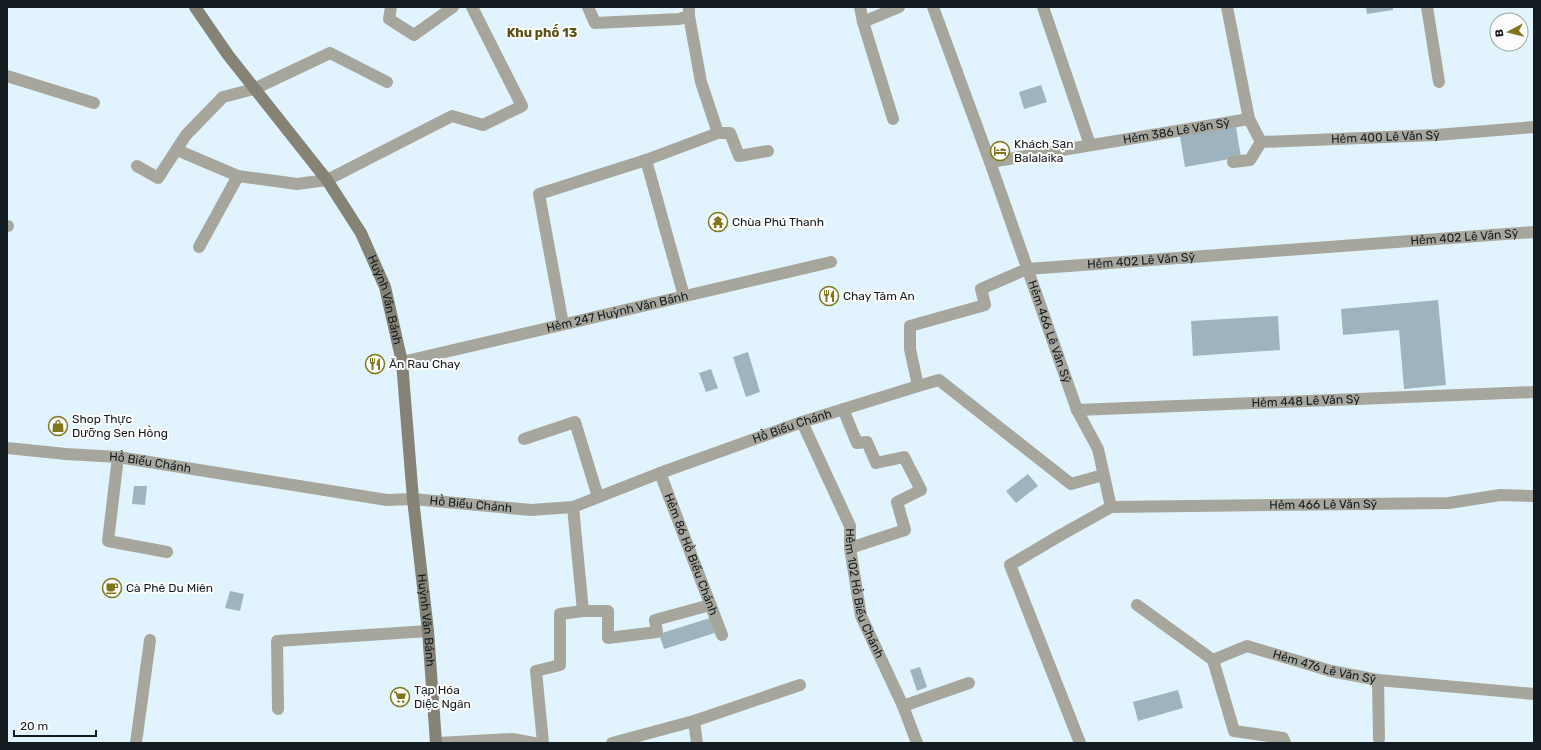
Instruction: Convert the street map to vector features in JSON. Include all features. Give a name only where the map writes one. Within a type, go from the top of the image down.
[{"type":"street","name":"Huỳnh Văn Bánh","points":[[195,7],[228,55],[326,180],[361,233],[385,287],[402,362],[413,499],[428,630],[437,743]]},
{"type":"street","points":[[391,7],[389,19],[414,35],[453,7]]},
{"type":"street","points":[[176,150],[238,176],[297,184],[326,180],[452,116],[483,125],[522,106],[472,7]]},
{"type":"street","points":[[588,7],[595,23],[679,19],[689,11],[701,82],[718,133]]},
{"type":"street","points":[[860,7],[863,22],[893,119]]},
{"type":"street","points":[[863,22],[899,7]]},
{"type":"street","points":[[933,7],[990,162],[1027,269]]},
{"type":"street","points":[[937,7],[939,26]]},
{"type":"street","points":[[1043,7],[1090,145]]},
{"type":"street","points":[[1227,7],[1249,119],[1262,142],[1250,160],[1233,162]]},
{"type":"street","points":[[1427,7],[1439,82]]},
{"type":"street","points":[[137,166],[158,178],[186,135],[223,97],[254,89],[330,53],[387,82]]},
{"type":"street","points":[[7,76],[94,104]]},
{"type":"street","name":"Hẻm 386 Lê Văn Sỹ","points":[[990,162],[1249,119]]},
{"type":"street","name":"Hẻm 400 Lê Văn Sỹ","points":[[1262,142],[1436,135],[1534,127]]},
{"type":"street","points":[[563,324],[539,194],[646,160],[718,133],[730,133],[739,156],[768,151]]},
{"type":"street","points":[[646,160],[684,296]]},
{"type":"street","points":[[199,247],[238,176]]},
{"type":"street","name":"Hẻm 402 Lê Văn Sỹ","points":[[918,386],[910,349],[910,326],[985,305],[981,289],[1027,269],[1534,232]]},
{"type":"street","name":"Hẻm 247 Huỳnh Văn Bánh","points":[[402,362],[831,262]]},
{"type":"street","name":"Hẻm 466 Lê Văn Sỹ","points":[[1027,269],[1077,410],[1098,450],[1111,507]]},
{"type":"street","name":"Hồ Biểu Chánh","points":[[7,448],[66,454],[118,457],[387,500],[413,499],[531,510],[573,507],[660,473],[802,422],[939,380],[1072,484],[1104,475]]},
{"type":"street","name":"Hẻm 448 Lê Văn Sỹ","points":[[1077,410],[1534,392]]},
{"type":"street","points":[[843,409],[856,443],[867,442],[876,463],[904,457],[921,490],[898,502],[904,530],[850,548]]},
{"type":"street","points":[[524,439],[575,422],[598,497]]},
{"type":"street","name":"Hẻm 102 Hồ Biểu Chánh","points":[[802,422],[850,526],[850,548],[861,616],[903,706],[917,743]]},
{"type":"street","points":[[118,457],[108,541],[167,552]]},
{"type":"street","name":"Hẻm 86 Hồ Biểu Chánh","points":[[660,473],[722,635]]},
{"type":"street","name":"Hẻm 466 Lê Văn Sỹ","points":[[1080,743],[1010,565],[1111,507],[1449,503],[1500,495],[1534,496]]},
{"type":"street","points":[[573,507],[583,611]]},
{"type":"street","points":[[543,743],[536,671],[560,664],[560,614],[583,611],[608,611],[608,638],[657,632],[655,620],[710,605]]},
{"type":"street","points":[[1137,605],[1212,660],[1234,731],[1283,738],[1285,743]]},
{"type":"street","points":[[278,709],[277,641],[428,630]]},
{"type":"street","points":[[136,743],[150,640]]},
{"type":"street","name":"Hẻm 476 Lê Văn Sỹ","points":[[1212,660],[1247,646],[1331,670],[1378,680],[1534,694]]},
{"type":"street","points":[[1378,680],[1379,739]]},
{"type":"street","points":[[903,706],[969,683]]},
{"type":"street","points":[[612,743],[694,721],[800,685]]},
{"type":"street","points":[[694,721],[697,743]]},
{"type":"street","points":[[437,743],[512,739],[534,743]]},
{"type":"building","points":[[1366,7],[1393,7],[1393,10],[1367,14]]},
{"type":"building","points":[[1041,85],[1047,102],[1024,109],[1019,92]]},
{"type":"building","points":[[1236,127],[1241,157],[1185,167],[1180,136]]},
{"type":"building","points":[[1438,300],[1446,385],[1404,389],[1399,330],[1343,335],[1341,309]]},
{"type":"building","points":[[1278,316],[1280,350],[1193,356],[1191,321]]},
{"type":"building","points":[[748,352],[760,392],[746,397],[733,357]]},
{"type":"building","points":[[711,369],[718,388],[706,392],[699,373]]},
{"type":"building","points":[[1028,474],[1038,486],[1016,503],[1006,491]]},
{"type":"building","points":[[134,486],[147,486],[145,505],[132,504]]},
{"type":"building","points":[[230,591],[244,594],[240,611],[225,608]]},
{"type":"building","points":[[710,618],[715,633],[664,649],[659,634]]},
{"type":"building","points":[[920,667],[927,687],[917,691],[910,670]]},
{"type":"building","points":[[1178,690],[1183,708],[1138,721],[1133,702]]},
{"type":"place","name":"Khách Sạn Balalaika","points":[[1000,151]]},
{"type":"place","name":"Chùa Phú Thanh","points":[[718,222]]},
{"type":"place","name":"Chay Tâm An","points":[[829,296]]},
{"type":"place","name":"Ăn Rau Chay","points":[[375,364]]},
{"type":"place","name":"Shop Thực Dưỡng Sen Hồng","points":[[58,426]]},
{"type":"place","name":"Cà Phê Du Miên","points":[[112,588]]},
{"type":"place","name":"Tạp Hóa Diệc Ngân","points":[[400,697]]},
{"type":"district","name":"Khu phố 13","points":[[542,32]]}]
